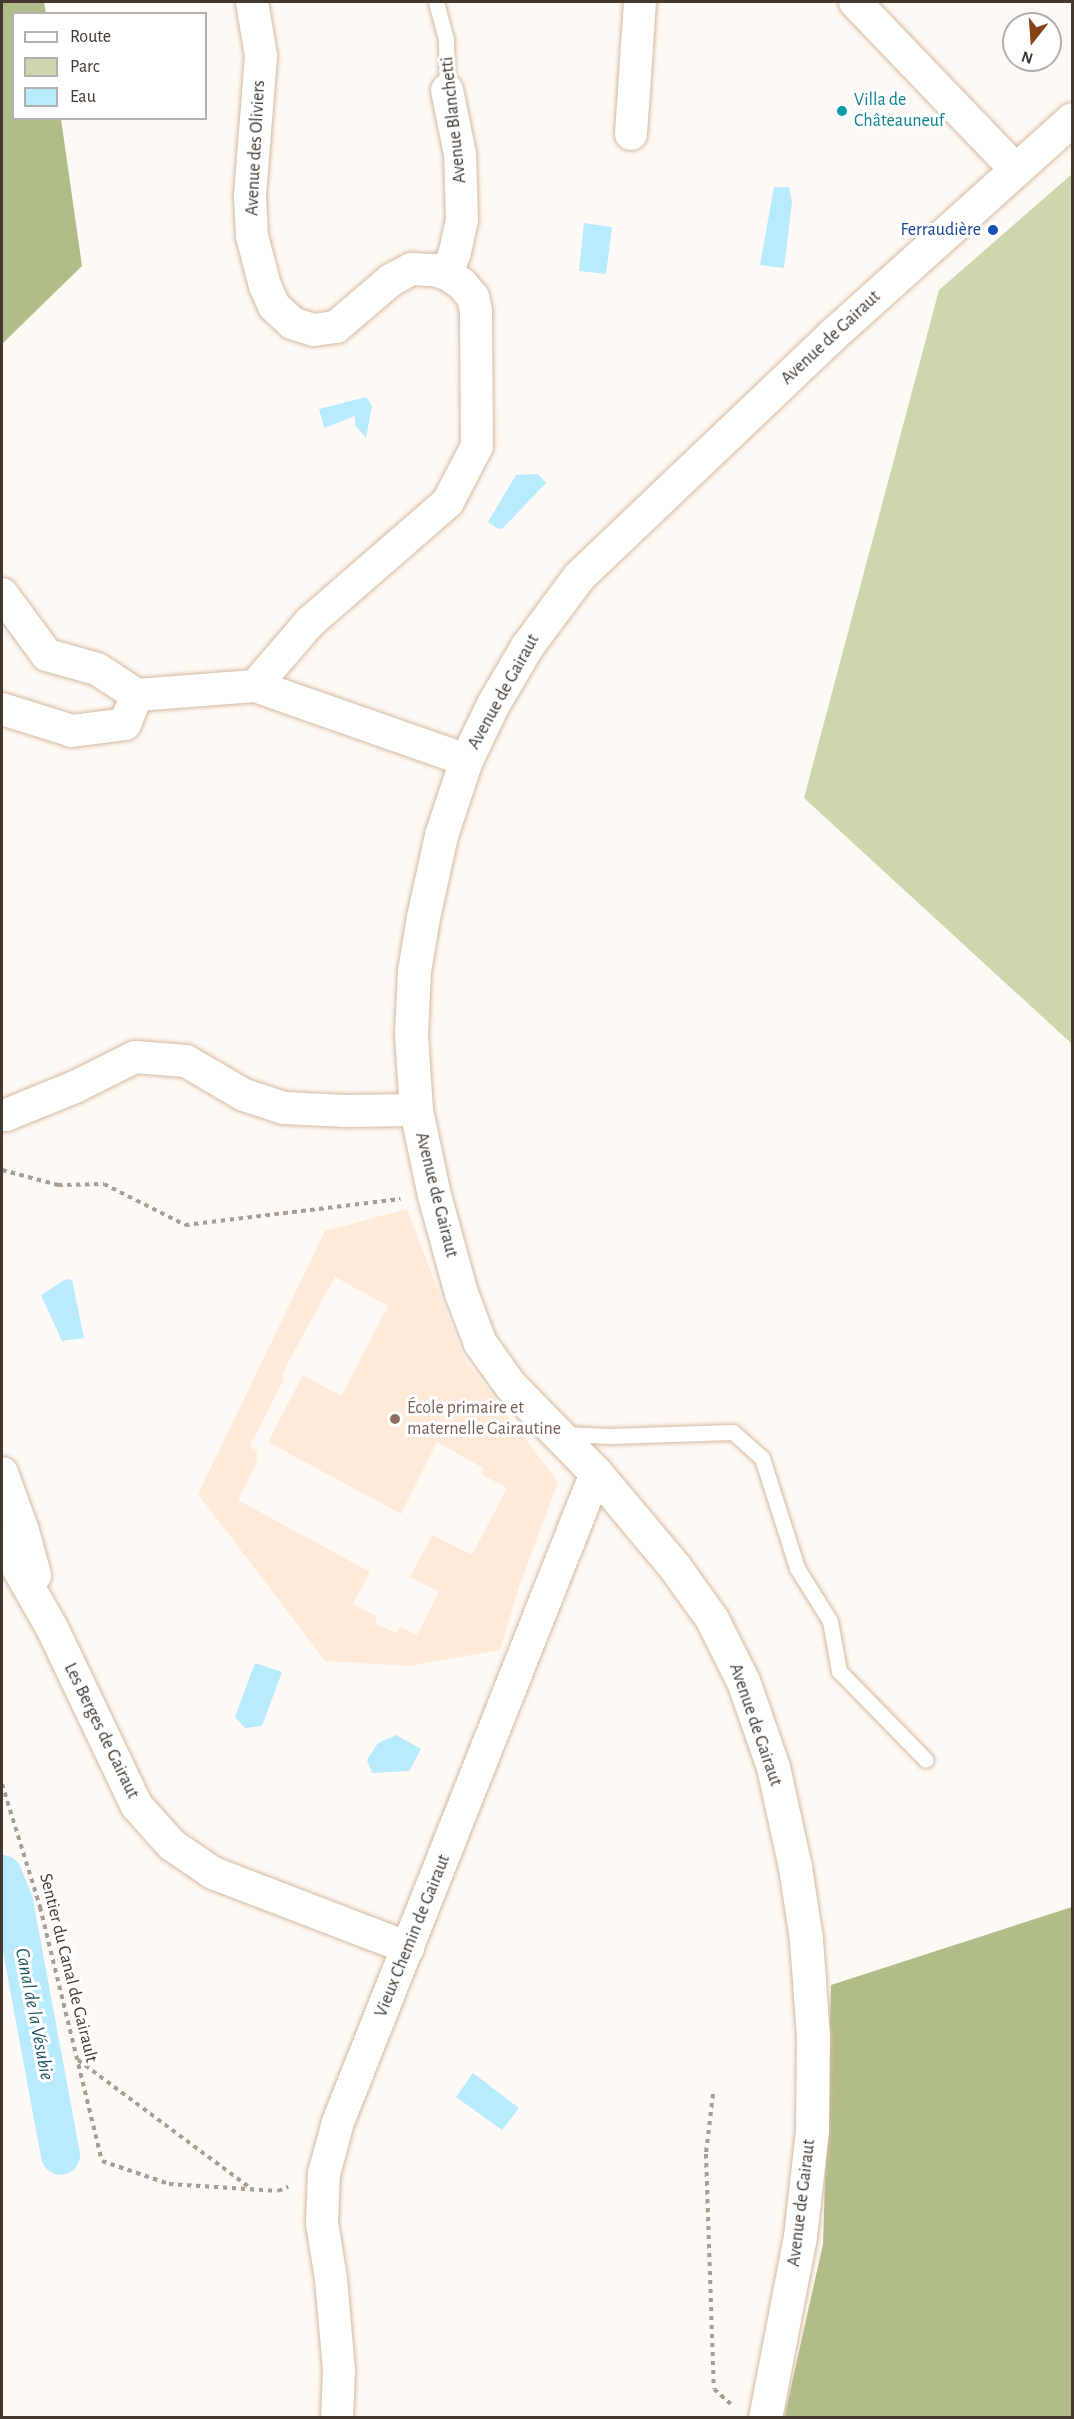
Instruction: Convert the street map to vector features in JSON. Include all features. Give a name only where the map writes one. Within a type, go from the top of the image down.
[{"type":"street","name":"Avenue des Oliviers","points":[[252,2],[261,56],[250,197],[252,236],[265,286],[274,306],[292,323],[314,330],[336,327],[390,280],[412,269],[434,270],[447,274]]},
{"type":"street","points":[[631,134],[639,2]]},
{"type":"street","points":[[855,2],[1016,170]]},
{"type":"street","name":"Avenue Blanchetti","points":[[447,90],[460,154],[462,220],[455,252],[447,274]]},
{"type":"street","name":"Avenue de Gairaut","points":[[751,2414],[800,2236],[812,2130],[813,2037],[807,1939],[795,1867],[773,1767],[743,1681],[712,1619],[674,1566],[596,1473],[510,1385],[480,1343],[461,1293],[434,1195],[416,1110],[411,1034],[414,971],[441,835],[466,760],[493,704],[527,646],[579,576],[831,336],[1072,119]]},
{"type":"street","points":[[255,686],[310,622],[448,502],[477,446],[473,297],[462,284],[447,274]]},
{"type":"street","points":[[2,594],[47,655],[97,669],[137,695],[255,686],[466,760]]},
{"type":"street","points":[[2,709],[72,731],[124,724],[137,695]]},
{"type":"street","points":[[2,1115],[75,1087],[135,1057],[186,1061],[244,1095],[284,1108],[346,1111],[416,1110]]},
{"type":"street","points":[[2,1473],[23,1531],[46,1617]]},
{"type":"street","name":"Vieux Chemin de Gairaut","points":[[337,2418],[339,2370],[331,2279],[322,2223],[324,2174],[338,2122],[596,1473]]},
{"type":"street","name":"Les Berges de Gairaut","points":[[2,1540],[46,1617],[136,1806],[172,1845],[213,1873],[408,1948]]},
{"type":"lane","name":"Avenue Blanchetti","points":[[436,2],[446,40],[447,90]]},
{"type":"lane","points":[[557,1434],[609,1436],[733,1432],[762,1458],[797,1568],[830,1621],[839,1671],[926,1760]]},
{"type":"path","points":[[2,1170],[58,1185],[104,1184],[184,1225],[434,1195]]},
{"type":"path","name":"Sentier du Canal de Gairault","points":[[2,1784],[40,1907],[102,2161],[169,2184],[252,2190]]},
{"type":"path","points":[[78,2060],[252,2190],[278,2191],[324,2174]]},
{"type":"path","points":[[713,2094],[706,2154],[714,2389],[751,2414]]},
{"type":"shaded area","name":"École primaire et maternelle Gairautine","points":[[407,1209],[464,1358],[558,1482],[520,1584],[500,1650],[409,1666],[325,1661],[198,1494],[325,1231]],"holes":[[[335,1277],[388,1306],[341,1396],[303,1375],[268,1442],[401,1514],[437,1442],[483,1468],[481,1474],[507,1488],[472,1555],[432,1535],[410,1577],[439,1592],[417,1635],[400,1627],[396,1633],[375,1623],[377,1616],[353,1604],[370,1572],[238,1500],[258,1460],[255,1459],[258,1452],[250,1446],[284,1379],[282,1376],[286,1366]]]},
{"type":"green space","points":[[2,2],[44,2],[46,12],[12,12],[12,120],[61,120],[82,266],[2,344]]},
{"type":"green space","points":[[1072,174],[1072,1044],[804,798],[939,290]]},
{"type":"green space","points":[[1072,1907],[1072,2417],[784,2418],[823,2244],[831,1985]]},
{"type":"water","points":[[774,187],[789,187],[792,202],[784,268],[760,265]]},
{"type":"water","points":[[584,223],[612,227],[606,274],[579,271]]},
{"type":"water","points":[[366,397],[372,406],[366,438],[355,425],[355,416],[324,428],[319,409]]},
{"type":"water","points":[[538,474],[546,483],[503,528],[498,529],[488,522],[516,475]]},
{"type":"water","points":[[66,1279],[72,1280],[84,1338],[62,1341],[41,1295]]},
{"type":"water","points":[[255,1663],[282,1672],[262,1726],[245,1728],[235,1717]]},
{"type":"water","points":[[396,1735],[421,1749],[409,1771],[372,1773],[367,1760],[378,1743]]},
{"type":"water","points":[[473,2073],[519,2108],[502,2130],[456,2097]]},
{"type":"waterway","name":"Canal de la Vésubie","points":[[2,1874],[13,1901],[60,2155]]},
{"type":"place","name":"Villa de Châteauneuf","points":[[842,111]]},
{"type":"place","name":"Ferraudière","points":[[993,230]]},
{"type":"place","name":"École primaire et maternelle Gairautine","points":[[395,1419]]}]
